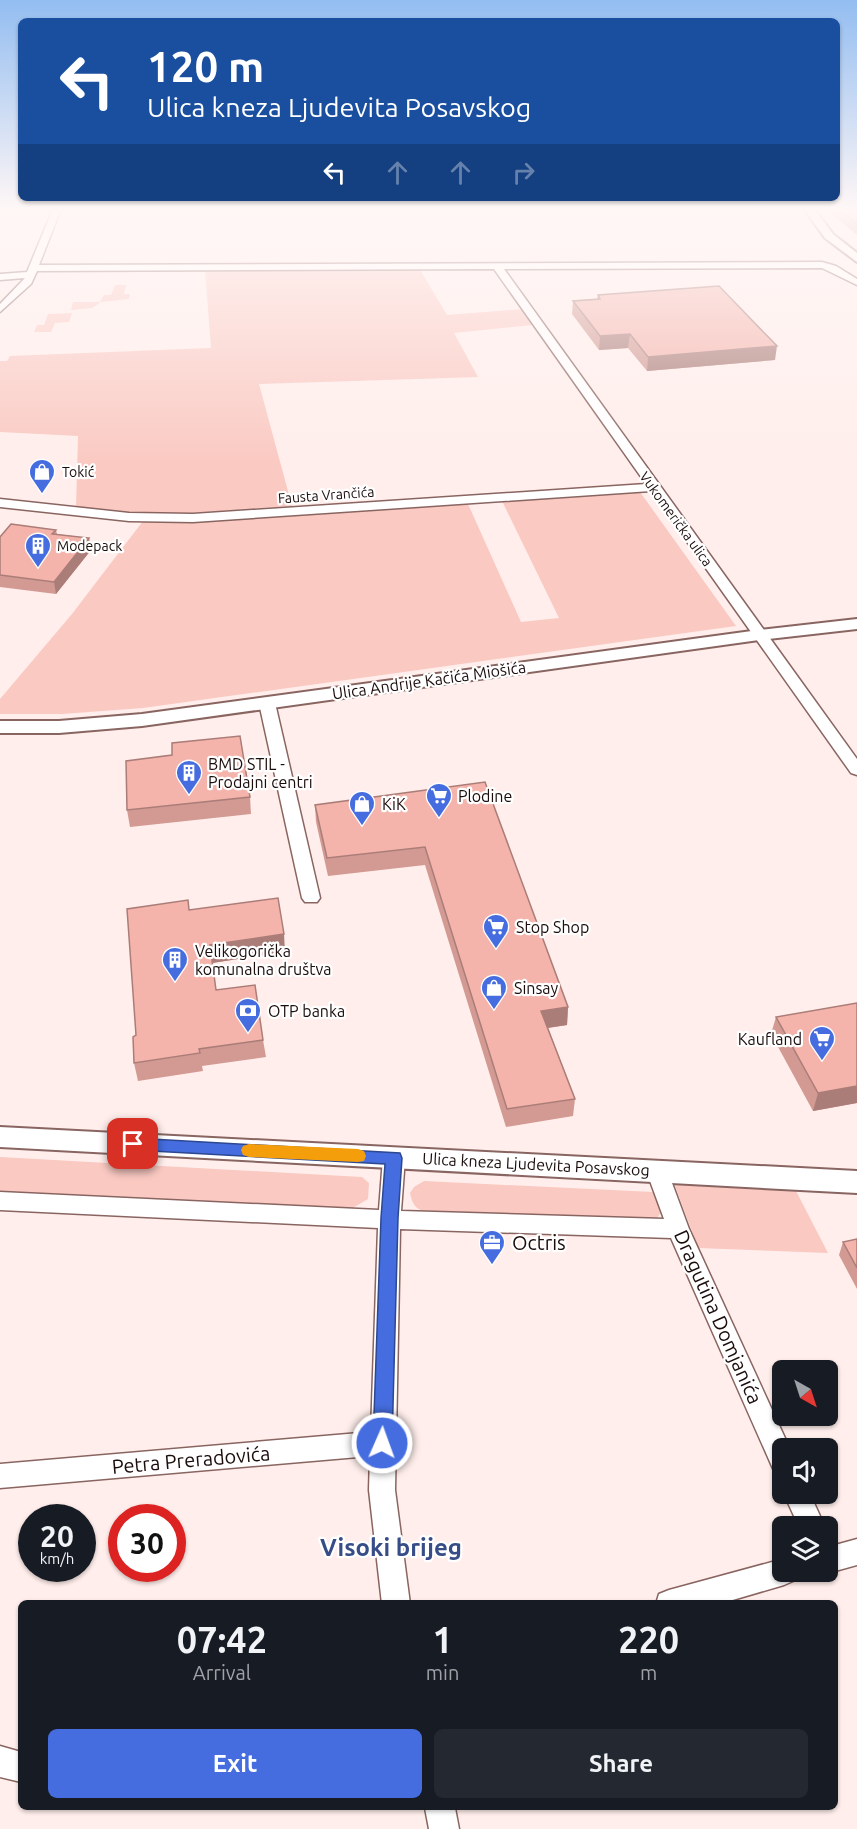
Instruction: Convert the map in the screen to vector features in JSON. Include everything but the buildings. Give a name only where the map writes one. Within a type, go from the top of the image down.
[{"type":"main road","name":"Ulica Andrije Kačića Miošića","points":[[0,727],[59,727],[119,722],[759,635],[857,624]]},
{"type":"main road","name":"Ulica kneza Ljudevita Posavskog","points":[[0,1137],[857,1182]]},
{"type":"street","points":[[0,309],[16,294]]},
{"type":"street","name":"Vukomerička ulica","points":[[516,294],[857,770]]},
{"type":"street","name":"Fausta Vrančića","points":[[0,503],[135,518],[183,518],[654,488]]},
{"type":"street","points":[[267,703],[310,898]]},
{"type":"street","points":[[394,1158],[389,1218],[382,1490],[396,1600]]},
{"type":"street","name":"Dragutina Domjanića","points":[[657,1170],[678,1229],[772,1438]]},
{"type":"street","points":[[0,1201],[534,1226],[678,1229]]},
{"type":"street","name":"Petra Preradovića","points":[[0,1476],[382,1443]]},
{"type":"street","points":[[838,1557],[857,1552]]},
{"type":"street","points":[[683,1600],[772,1575]]},
{"type":"street","points":[[0,1761],[18,1766]]},
{"type":"street","points":[[440,1810],[444,1829]]},
{"type":"shaded area","points":[[130,294],[129,299],[101,302],[92,308],[71,310],[73,302],[100,302],[104,295]]},
{"type":"shaded area","points":[[207,294],[435,294],[447,315],[523,309],[533,325],[454,333],[478,377],[259,384],[292,506],[161,515],[76,509],[78,436],[0,432],[0,361],[7,361],[10,356],[211,348]]},
{"type":"shaded area","points":[[72,313],[69,322],[55,323],[51,332],[34,332],[37,325],[44,325],[48,314]]},
{"type":"shaded area","points":[[640,492],[736,626],[143,708],[62,714],[0,714],[0,699],[72,614],[143,521],[181,523],[468,504],[521,622],[559,618],[502,501]]},
{"type":"shaded area","points":[[0,1157],[362,1177],[369,1183],[368,1199],[351,1209],[0,1193]]},
{"type":"shaded area","points":[[424,1181],[653,1192],[661,1204],[661,1212],[652,1221],[432,1214],[417,1208],[410,1193],[414,1187]]},
{"type":"shaded area","points":[[674,1183],[795,1189],[828,1253],[698,1248]]},
{"type":"slow traffic","points":[[249,1150],[358,1156]]},
{"type":"place","name":"Tokić","points":[[42,495]]},
{"type":"place","name":"Modepack","points":[[38,569]]},
{"type":"place","name":"BMD STIL - Prodajni centri","points":[[189,796]]},
{"type":"place","name":"Plodine","points":[[439,819]]},
{"type":"place","name":"KiK","points":[[362,827]]},
{"type":"place","name":"Stop Shop","points":[[496,950]]},
{"type":"place","name":"Velikogorička komunalna društva","points":[[175,983]]},
{"type":"place","name":"Sinsay","points":[[494,1011]]},
{"type":"place","name":"OTP banka","points":[[248,1034]]},
{"type":"place","name":"Kaufland","points":[[822,1062]]},
{"type":"place","name":"Octris","points":[[492,1266]]},
{"type":"district","name":"Visoki brijeg","points":[[391,1548]]},
{"type":"route","points":[[133,1144],[394,1158],[389,1218],[382,1443]]}]
